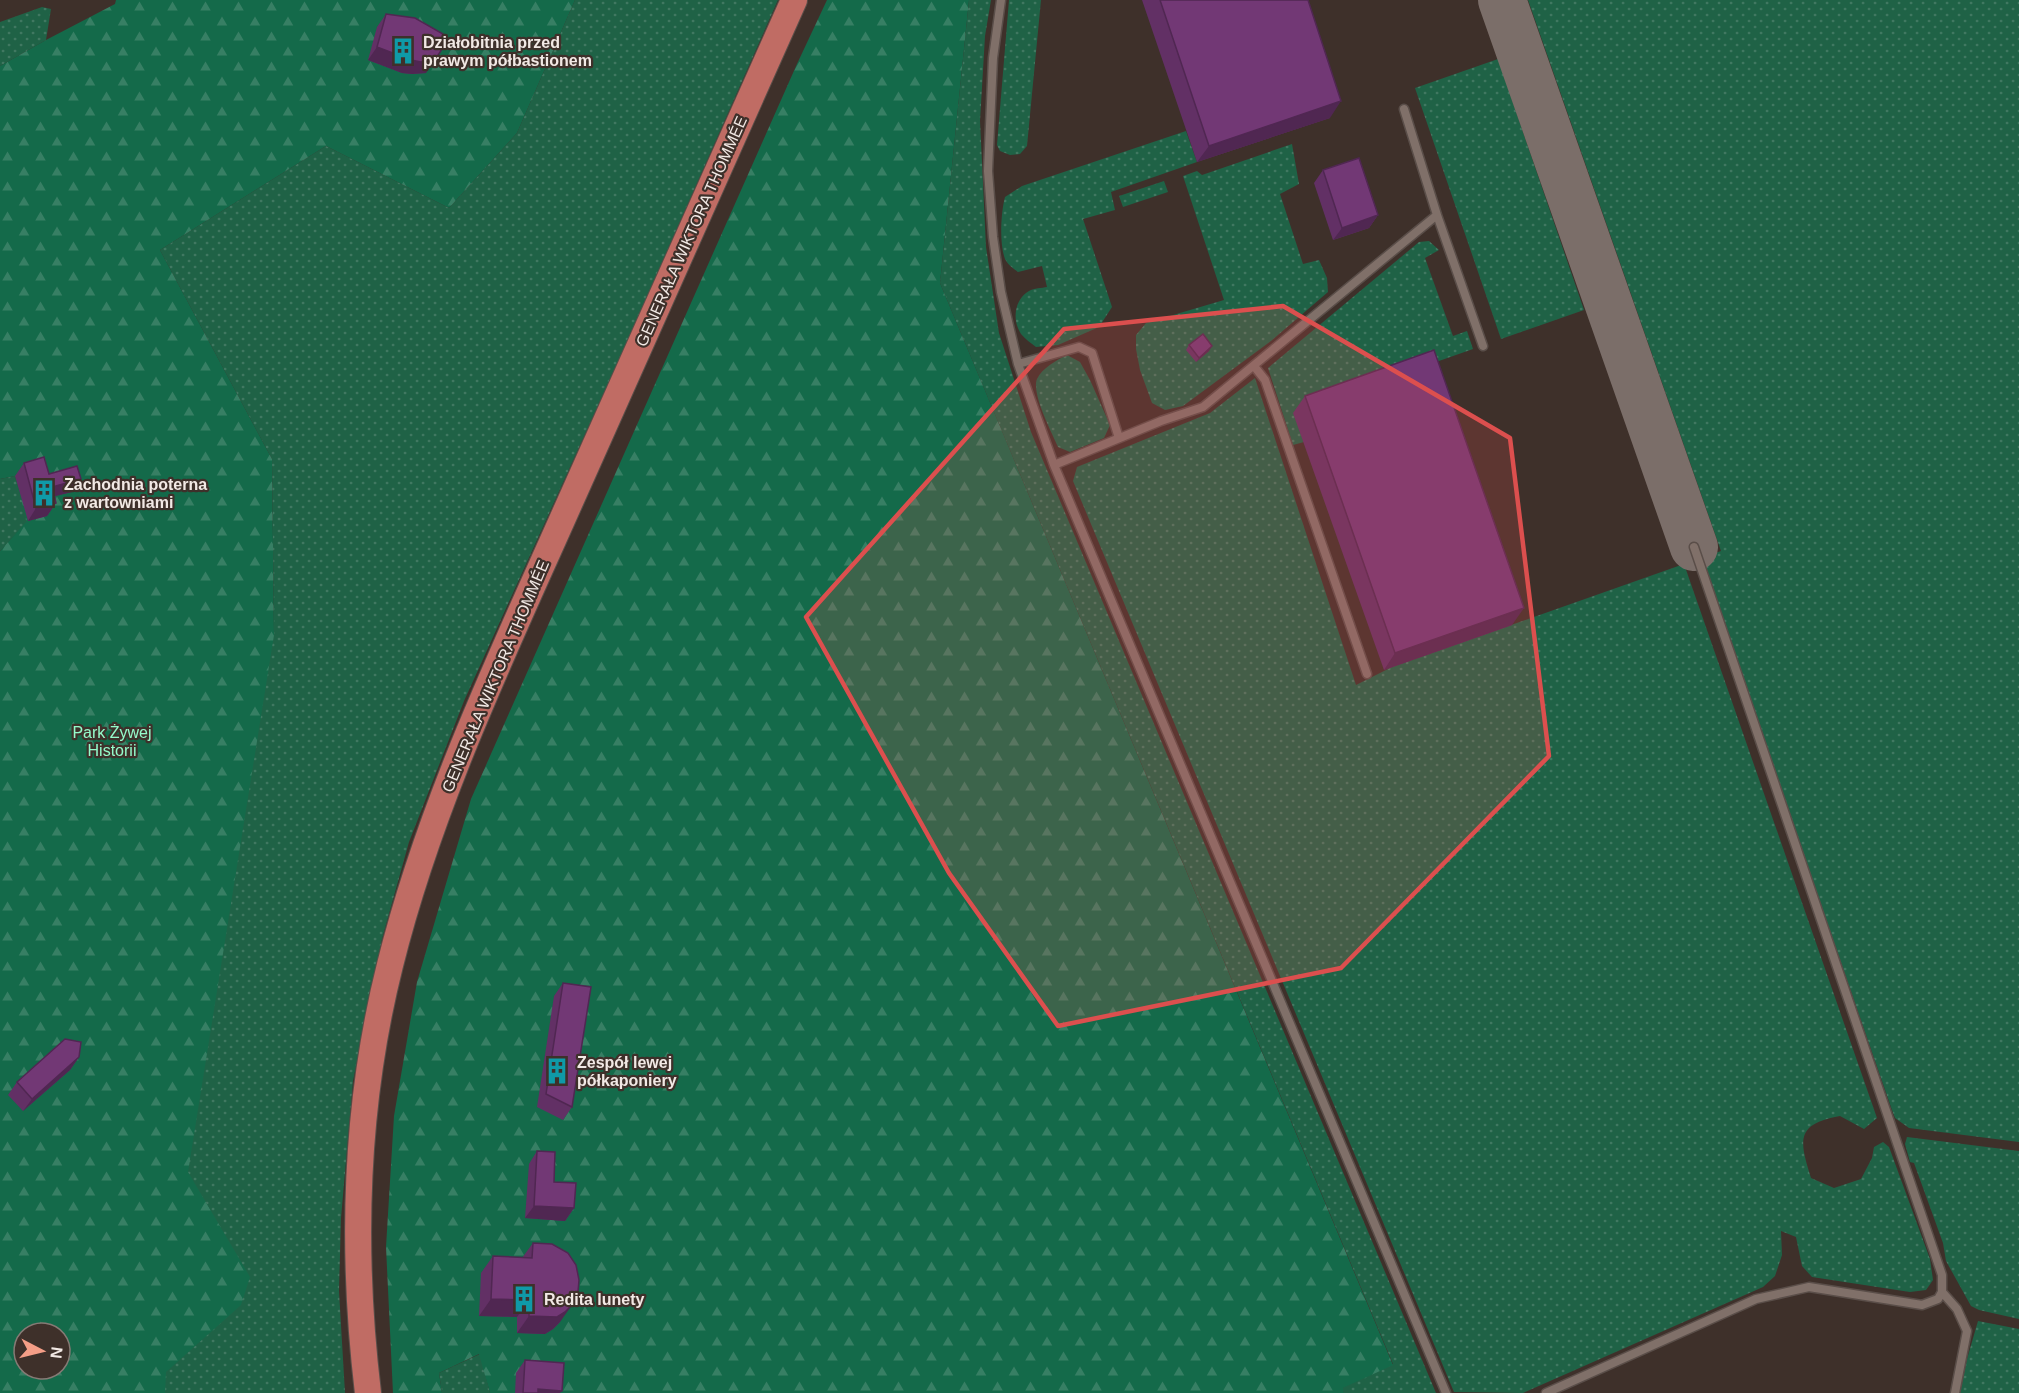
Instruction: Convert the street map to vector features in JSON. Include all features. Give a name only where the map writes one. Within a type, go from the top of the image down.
[{"type":"main road","name":"GENERAŁA WIKTORA THOMMÉE","points":[[368,1393],[358,1270],[361,1157],[369,1080],[381,1005],[414,881],[447,786],[508,642],[794,0]]},
{"type":"lane","points":[[1001,0],[993,58],[988,171],[993,237],[1001,292],[1018,364],[1054,465],[1446,1393]]},
{"type":"lane","points":[[1404,109],[1437,215],[1483,346]]},
{"type":"lane","points":[[1054,465],[1161,421],[1203,407],[1437,215]]},
{"type":"lane","points":[[1018,364],[1079,347],[1092,352],[1119,438]]},
{"type":"lane","points":[[1254,366],[1265,380],[1367,674]]},
{"type":"lane","points":[[1545,1393],[1756,1299],[1809,1287],[1922,1305],[1938,1299],[1942,1292],[1942,1275],[1694,547]]},
{"type":"lane","points":[[1942,1292],[1957,1309],[1967,1331],[1955,1393]]},
{"type":"highlighted area","points":[[1283,306],[1510,438],[1549,756],[1341,968],[1058,1026],[949,873],[806,617],[1064,329]]},
{"type":"green space","name":"Park Żywej Historii","points":[[116,0],[575,0],[517,133],[449,208],[326,146],[160,250],[272,459],[274,635],[188,1172],[250,1277],[241,1305],[166,1372],[165,1393],[0,1393],[0,551],[27,521],[15,476],[0,479],[0,66],[115,4]]},
{"type":"green space","points":[[575,0],[778,0],[625,346],[464,701],[409,842],[382,939],[353,1081],[341,1218],[339,1291],[345,1393],[0,1393],[0,586],[123,580],[0,280],[314,147],[146,257],[274,635],[272,459],[160,250],[326,146],[449,208],[517,133]]},
{"type":"green space","points":[[827,0],[969,0],[940,283],[1393,1365],[1343,1388],[1344,1393],[490,1393],[479,1354],[439,1373],[442,1393],[393,1393],[386,1247],[394,1116],[417,982],[471,799]]},
{"type":"green space","points":[[969,0],[991,0],[985,36],[980,121],[986,247],[999,333],[1031,432],[1436,1393],[1344,1393],[1342,1388],[1393,1364],[940,283]]},
{"type":"green space","points":[[1009,0],[1041,0],[1027,146],[1020,154],[1010,155],[1000,151],[997,145]]},
{"type":"green space","points":[[1528,0],[2019,0],[2019,1142],[1909,1128],[1895,1118],[1701,558],[1721,551]]},
{"type":"green space","points":[[42,7],[51,9],[46,40],[0,66],[0,22]]},
{"type":"green space","points":[[1498,59],[1584,310],[1501,339],[1415,88]]},
{"type":"green space","points":[[1186,131],[1197,162],[1111,192],[1115,210],[1083,219],[1112,307],[1099,327],[1058,345],[1036,347],[1018,329],[1016,311],[1020,300],[1029,291],[1047,287],[1042,266],[1018,272],[1005,259],[1001,228],[1005,197],[1022,186]]},
{"type":"green space","points":[[1292,144],[1299,184],[1280,194],[1303,264],[1319,260],[1327,278],[1328,292],[1271,341],[1183,406],[1165,410],[1152,403],[1140,370],[1136,335],[1146,323],[1224,300],[1183,176],[1197,171],[1202,175]]},
{"type":"green space","points":[[1164,181],[1168,192],[1123,207],[1119,196]]},
{"type":"green space","points":[[1429,241],[1439,250],[1425,258],[1453,336],[1467,331],[1473,349],[1294,412],[1304,442],[1293,445],[1268,368],[1419,242]]},
{"type":"green space","points":[[1067,355],[1080,362],[1110,425],[1104,438],[1070,452],[1058,447],[1043,413],[1036,385],[1042,371]]},
{"type":"green space","points":[[1255,378],[1356,685],[1392,667],[1684,564],[1877,1118],[1864,1129],[1840,1116],[1825,1119],[1808,1130],[1804,1136],[1803,1145],[1811,1178],[1834,1188],[1861,1179],[1872,1158],[1874,1147],[1883,1142],[1889,1147],[1930,1259],[1933,1280],[1926,1290],[1910,1292],[1812,1277],[1802,1266],[1796,1237],[1781,1231],[1782,1255],[1775,1276],[1763,1287],[1523,1393],[1454,1392],[1073,481],[1077,467],[1210,413]]},
{"type":"green space","points":[[15,476],[28,521],[0,551],[0,479]]},
{"type":"green space","points":[[1907,1137],[2019,1151],[2019,1319],[1971,1306],[1946,1261],[1943,1243],[1914,1163],[1910,1162],[1905,1144]]},
{"type":"green space","points":[[1978,1321],[2019,1329],[2019,1393],[1960,1393]]},
{"type":"green space","points":[[480,1354],[490,1393],[442,1393],[439,1373]]},
{"type":"building","points":[[1160,0],[1308,0],[1341,101],[1209,146]]},
{"type":"building","points":[[386,14],[415,18],[443,34],[442,49],[435,60],[421,62],[411,60],[377,47]]},
{"type":"building","points":[[1359,158],[1378,215],[1342,228],[1323,170]]},
{"type":"building","points":[[1203,334],[1212,346],[1199,358],[1189,345]]},
{"type":"building","points":[[1434,350],[1524,608],[1395,653],[1305,396]]},
{"type":"building","points":[[44,457],[49,474],[77,466],[81,479],[52,487],[56,503],[36,508],[24,463]]},
{"type":"building","name":"Zespół lewej półkaponiery","points":[[563,983],[591,987],[572,1107],[546,1094]]},
{"type":"building","points":[[65,1039],[81,1042],[79,1057],[32,1099],[17,1082]]},
{"type":"building","points":[[537,1151],[555,1152],[554,1182],[576,1183],[574,1208],[534,1206]]},
{"type":"building","name":"Redita lunety","points":[[533,1243],[552,1244],[568,1253],[576,1265],[579,1280],[578,1292],[572,1305],[557,1317],[529,1316],[529,1300],[491,1299],[493,1256],[532,1258]]},
{"type":"building","points":[[525,1360],[564,1363],[562,1391],[538,1389],[538,1393],[523,1393]]},
{"type":"taxiway","points":[[1502,0],[1694,547]]},
{"type":"place","name":"Działobitnia przed prawym półbastionem","points":[[403,51]]},
{"type":"place","name":"Zachodnia poterna z wartowniami","points":[[44,493]]},
{"type":"place","name":"Zespół lewej półkaponiery","points":[[557,1071]]},
{"type":"place","name":"Redita lunety","points":[[524,1299]]}]
